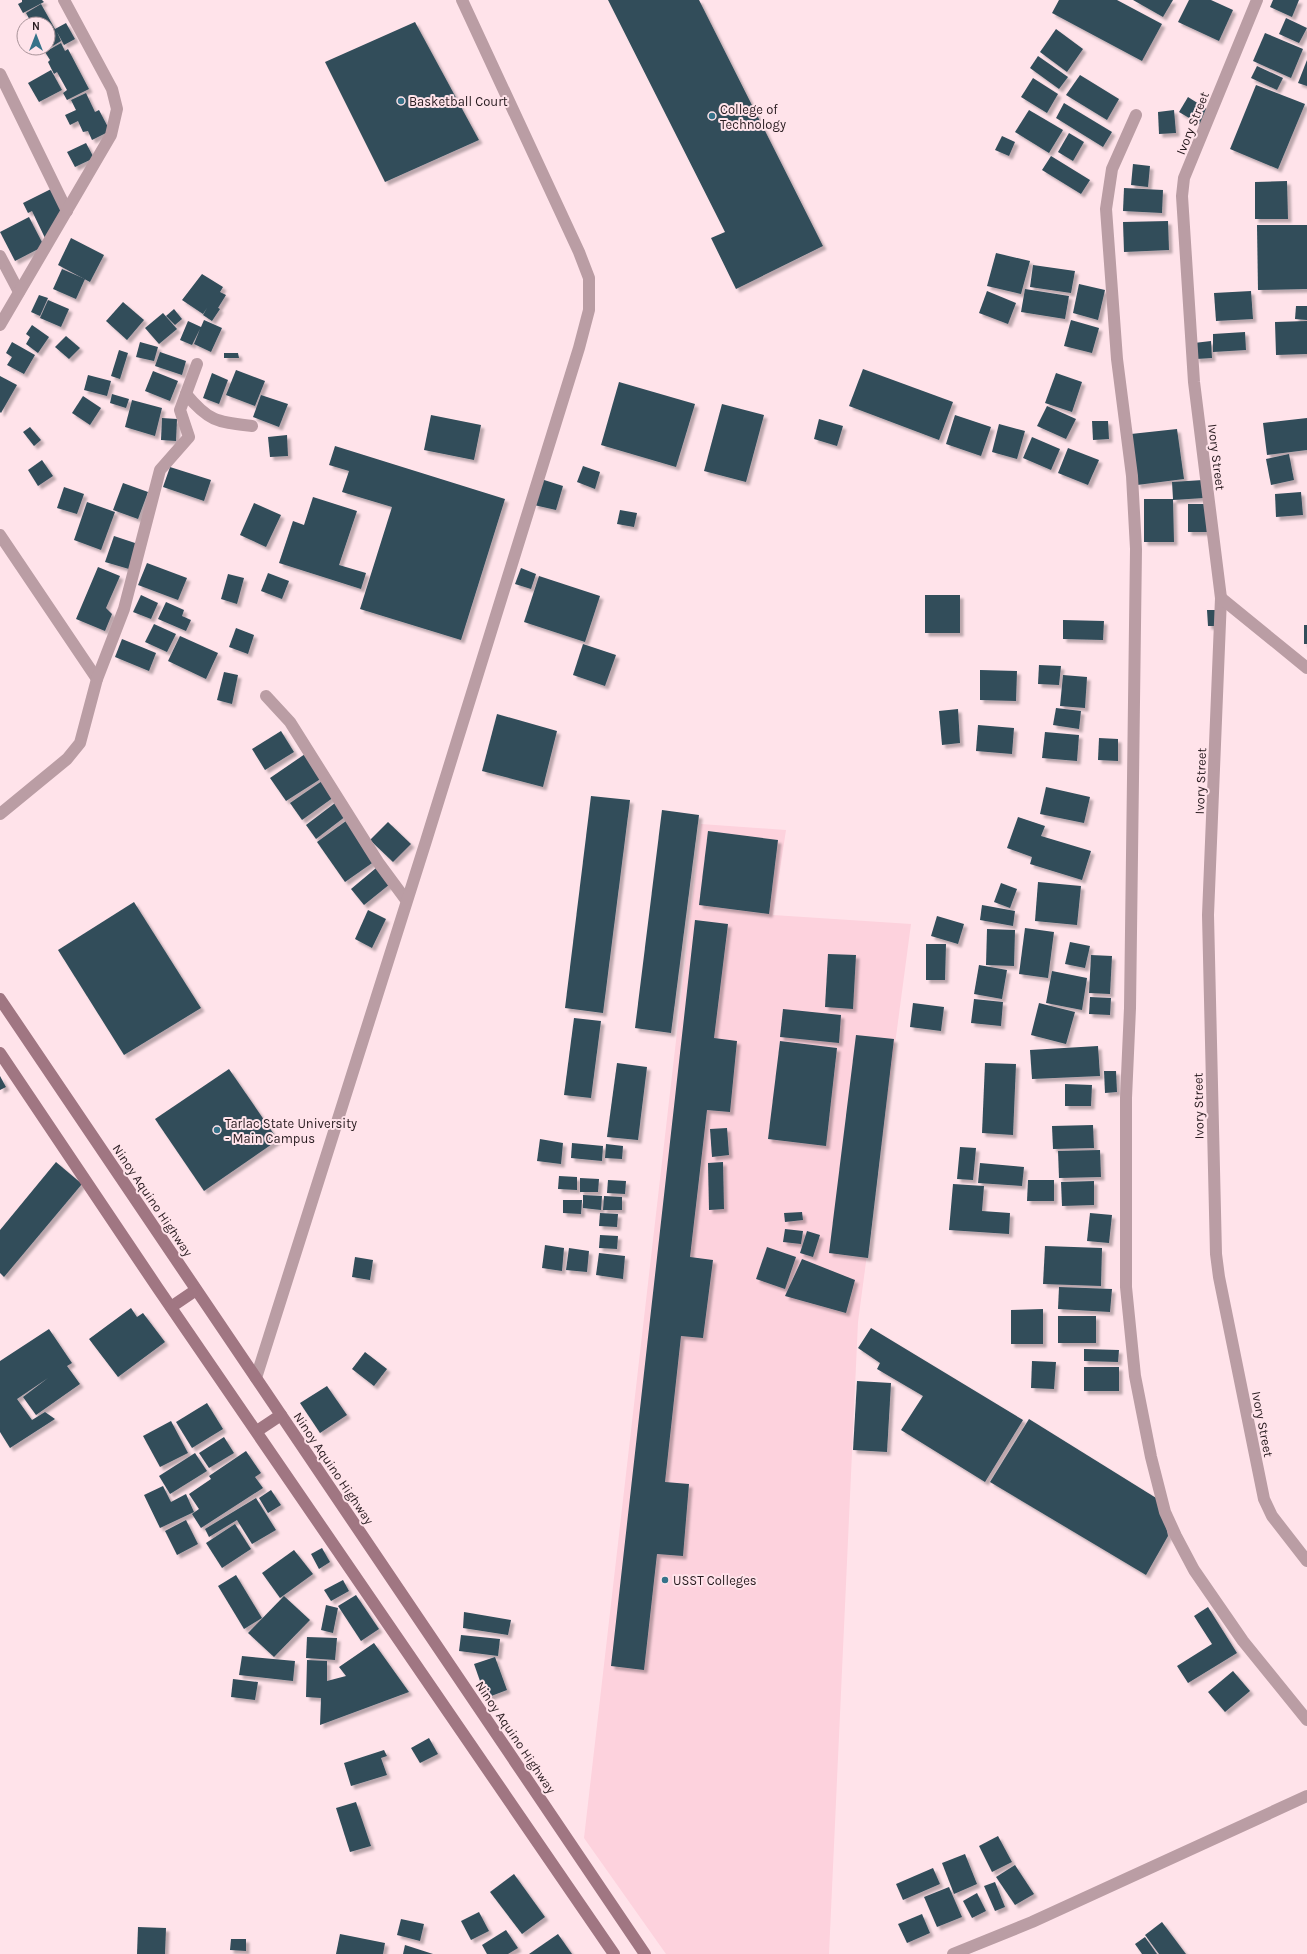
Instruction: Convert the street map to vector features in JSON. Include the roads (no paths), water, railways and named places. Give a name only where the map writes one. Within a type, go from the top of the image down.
[{"type":"main road","name":"Ninoy Aquino Highway","points":[[0,999],[645,1954]]},
{"type":"main road","points":[[0,1053],[171,1308],[257,1431],[614,1954]]},
{"type":"main road","points":[[171,1308],[196,1290]]},
{"type":"main road","points":[[257,1431],[280,1415]]},
{"type":"street","points":[[0,325],[111,135],[117,109],[112,89],[64,0]]},
{"type":"street","points":[[256,1378],[579,348],[589,310],[589,278],[579,252],[462,0]]},
{"type":"street","name":"Ivory Street","points":[[1257,0],[1184,178],[1182,196],[1194,382],[1221,598],[1208,915],[1216,1254],[1219,1277],[1264,1499],[1272,1516],[1307,1561]]},
{"type":"street","points":[[0,74],[67,211]]},
{"type":"street","points":[[1136,115],[1112,169],[1106,209],[1117,359],[1132,476],[1136,549],[1130,992],[1126,1098],[1126,1287],[1128,1321],[1150,1457],[1165,1512],[1194,1570],[1243,1641],[1307,1720]]},
{"type":"street","points":[[0,256],[19,292]]},
{"type":"street","points":[[0,814],[67,759],[80,743],[96,679],[124,609],[160,470],[189,437],[180,410],[197,364]]},
{"type":"street","points":[[186,394],[198,409],[210,418],[221,422],[252,426]]},
{"type":"street","points":[[0,535],[96,679]]},
{"type":"street","points":[[1221,598],[1307,668]]},
{"type":"street","points":[[266,696],[290,722],[378,862],[406,900]]},
{"type":"street","points":[[953,1954],[1032,1922],[1307,1796]]},
{"type":"place","name":"Basketball Court","points":[[401,101]]},
{"type":"place","name":"College of Technology","points":[[712,116]]},
{"type":"place","name":"Tarlac State University - Main Campus","points":[[217,1130]]},
{"type":"place","name":"USST Colleges","points":[[665,1580]]}]
